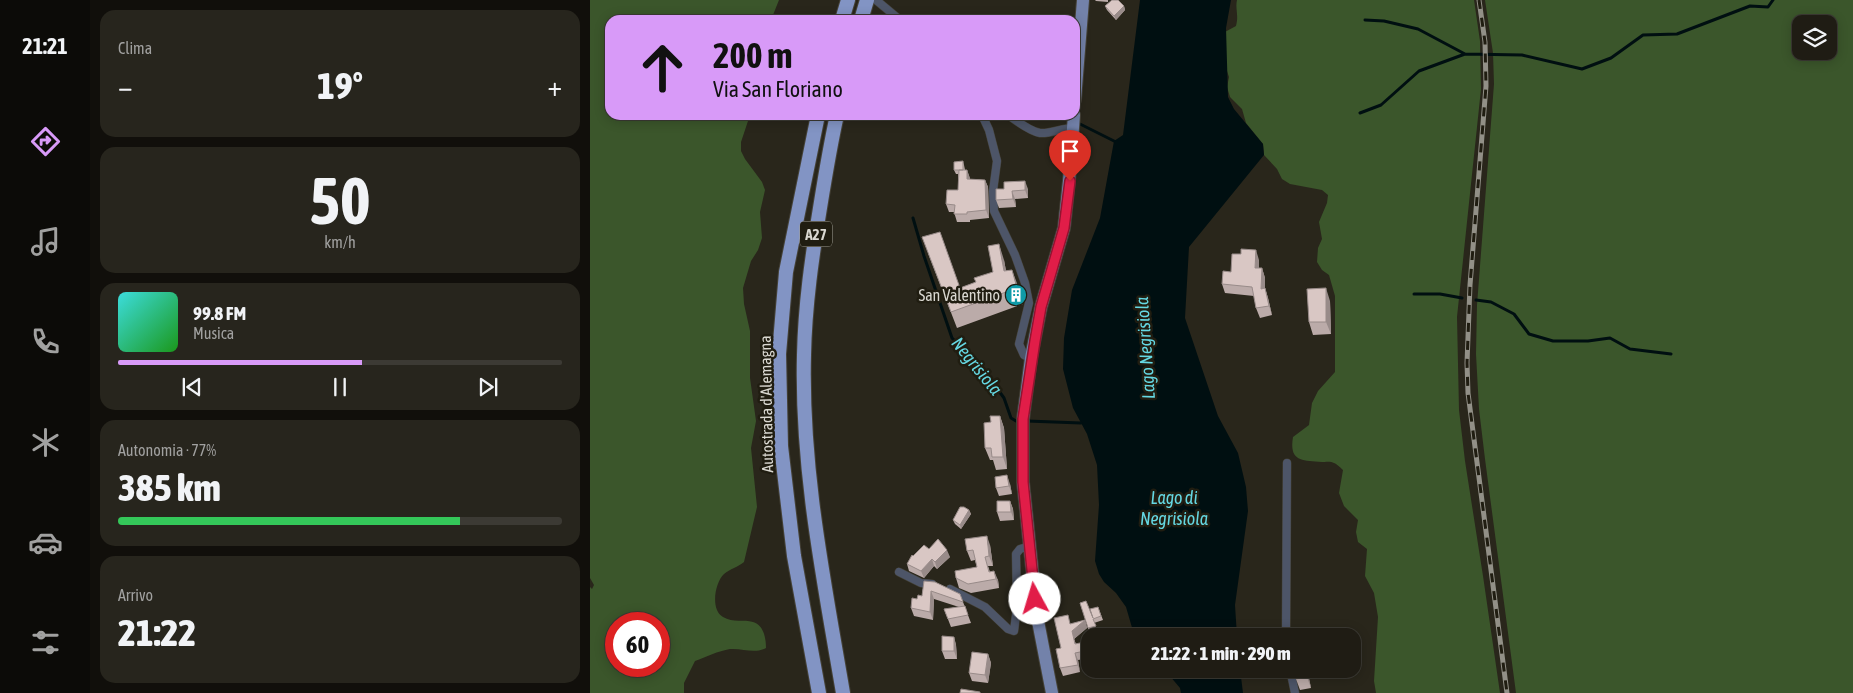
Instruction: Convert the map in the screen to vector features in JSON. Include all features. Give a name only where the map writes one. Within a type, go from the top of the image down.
[{"type":"highway","points":[[844,15],[848,0]]},
{"type":"highway","points":[[862,15],[867,0]]},
{"type":"highway","name":"Autostrada d'Alemagna","points":[[817,120],[786,272],[779,354],[781,446],[794,556],[819,693]]},
{"type":"highway","name":"A27","points":[[836,120],[830,142],[809,273],[804,355],[807,447],[817,539],[843,693]]},
{"type":"main road","points":[[1080,44],[1084,0]]},
{"type":"main road","points":[[1052,693],[1037,616],[1023,482],[1023,421],[1031,358],[1041,307],[1064,228],[1070,181],[1073,120]]},
{"type":"street","points":[[876,0],[893,15]]},
{"type":"street","points":[[984,120],[989,130],[997,161],[993,191],[994,211],[1015,255],[1025,283],[1029,303],[1019,344],[1024,355],[1031,358]]},
{"type":"street","points":[[1016,120],[1040,133],[1072,128]]},
{"type":"street","points":[[1286,628],[1287,464]]},
{"type":"street","points":[[899,572],[921,583],[939,585],[962,595],[984,607],[1008,629],[1014,630],[1017,607],[1016,554],[1020,549],[1030,546]]},
{"type":"street","points":[[1292,678],[1295,693]]},
{"type":"green space","points":[[590,0],[779,0],[773,15],[605,15],[605,120],[748,120],[741,142],[741,151],[762,182],[765,190],[760,212],[762,238],[758,250],[751,261],[743,288],[744,304],[750,331],[750,378],[756,421],[751,448],[757,507],[744,562],[726,572],[721,578],[716,589],[715,602],[716,608],[723,617],[731,620],[753,622],[760,626],[765,637],[766,648],[753,651],[730,649],[695,661],[684,683],[684,693],[590,693],[590,587],[592,589],[594,585],[590,578]]},
{"type":"green space","points":[[1237,0],[1474,0],[1480,41],[1481,89],[1457,317],[1459,410],[1500,693],[1376,693],[1374,681],[1378,617],[1374,593],[1365,576],[1367,549],[1358,542],[1356,532],[1358,520],[1344,506],[1339,493],[1343,470],[1333,462],[1308,461],[1298,458],[1293,451],[1292,445],[1293,437],[1309,425],[1312,403],[1318,391],[1335,372],[1335,296],[1329,275],[1322,270],[1317,262],[1318,248],[1322,239],[1319,222],[1327,203],[1328,195],[1322,190],[1290,184],[1282,179],[1277,169],[1264,155],[1263,144],[1246,123],[1242,109],[1230,97],[1227,87],[1229,77],[1224,62],[1223,33],[1236,26]]},
{"type":"green space","points":[[1485,0],[1853,0],[1853,693],[1516,693],[1479,409],[1476,354],[1477,305],[1494,84],[1493,53]]},
{"type":"water","name":"Lago di Negrisiola","points":[[1140,0],[1231,0],[1226,28],[1228,97],[1234,109],[1263,144],[1264,155],[1189,247],[1185,318],[1218,416],[1238,453],[1246,487],[1248,511],[1235,605],[1236,628],[1132,628],[1126,607],[1116,593],[1104,582],[1095,561],[1099,505],[1097,465],[1087,434],[1073,408],[1063,369],[1064,338],[1072,290],[1100,218],[1114,141],[1123,135]]},
{"type":"water","points":[[1172,678],[1241,678],[1243,693],[1181,693],[1180,688]]},
{"type":"building","points":[[1112,0],[1118,0],[1124,6],[1114,16],[1105,6]]},
{"type":"building","points":[[963,161],[963,170],[954,170],[954,162]]},
{"type":"building","points":[[959,170],[967,170],[967,179],[985,180],[986,210],[967,212],[967,214],[954,214],[955,205],[946,204],[947,190],[958,190]]},
{"type":"building","points":[[1025,181],[1025,190],[1012,191],[1013,199],[996,200],[996,189],[1004,189],[1004,182]]},
{"type":"building","points":[[940,232],[960,288],[976,282],[974,278],[993,272],[988,246],[999,244],[1004,271],[1012,270],[1017,288],[951,312],[922,237]]},
{"type":"building","points":[[1241,249],[1256,250],[1255,268],[1262,268],[1261,289],[1265,288],[1269,306],[1256,308],[1252,287],[1222,284],[1223,271],[1231,272],[1232,254],[1241,254]]},
{"type":"building","points":[[1326,288],[1326,322],[1309,322],[1307,289]]},
{"type":"building","points":[[990,416],[1000,416],[1003,457],[992,457],[991,448],[985,448],[984,423],[991,422]]},
{"type":"building","points":[[1007,475],[1009,486],[996,488],[995,477]]},
{"type":"building","points":[[997,501],[1010,501],[1011,512],[997,512]]},
{"type":"building","points":[[960,507],[969,510],[960,525],[953,520]]},
{"type":"building","points":[[987,536],[989,556],[985,557],[989,572],[994,571],[996,579],[968,584],[956,578],[955,571],[977,567],[973,550],[967,551],[965,539]]},
{"type":"building","points":[[938,539],[947,550],[935,562],[932,559],[921,571],[907,564],[912,555],[924,545],[929,549]]},
{"type":"building","points":[[924,581],[935,582],[960,594],[963,602],[931,591],[930,612],[911,608],[912,598],[917,599],[918,595],[922,596]]},
{"type":"building","points":[[1086,601],[1093,618],[1090,609],[1098,607],[1101,616],[1093,619],[1096,626],[1088,628],[1080,603]]},
{"type":"building","points":[[965,606],[968,615],[948,619],[944,609]]},
{"type":"building","points":[[1068,615],[1070,624],[1085,620],[1072,631],[1075,644],[1081,643],[1081,652],[1075,653],[1078,665],[1060,668],[1056,649],[1061,648],[1054,618]]},
{"type":"building","points":[[942,636],[954,637],[954,651],[942,651]]},
{"type":"building","points":[[972,652],[988,654],[985,675],[969,673]]},
{"type":"building","points":[[961,689],[980,692],[980,693],[960,693]]},
{"type":"waterway","points":[[1365,20],[1384,21],[1418,29],[1465,54],[1522,55],[1582,69],[1611,58],[1643,35],[1677,34],[1750,6],[1768,7],[1773,0]]},
{"type":"waterway","points":[[1360,113],[1381,105],[1419,71],[1465,54]]},
{"type":"waterway","points":[[1080,124],[1114,141]]},
{"type":"waterway","name":"Negrisiola","points":[[913,218],[952,338],[986,373],[1004,398],[1011,418],[1021,421]]},
{"type":"waterway","points":[[1414,294],[1440,294],[1462,298]]},
{"type":"waterway","points":[[1476,300],[1491,302],[1514,314],[1529,334],[1553,341],[1588,341],[1610,338],[1630,349],[1671,354]]},
{"type":"waterway","name":"Negrisiola","points":[[1027,421],[1081,423]]},
{"type":"railway","points":[[1479,0],[1485,42],[1486,86],[1470,285],[1467,363],[1468,393],[1507,693]]},
{"type":"place","name":"San Valentino","points":[[1016,295]]},
{"type":"route","points":[[1035,599],[1023,482],[1023,419],[1031,358],[1041,307],[1064,228],[1070,181]]},
{"type":"water label","name":"Lago Negrisiola","points":[[1145,348]]}]
